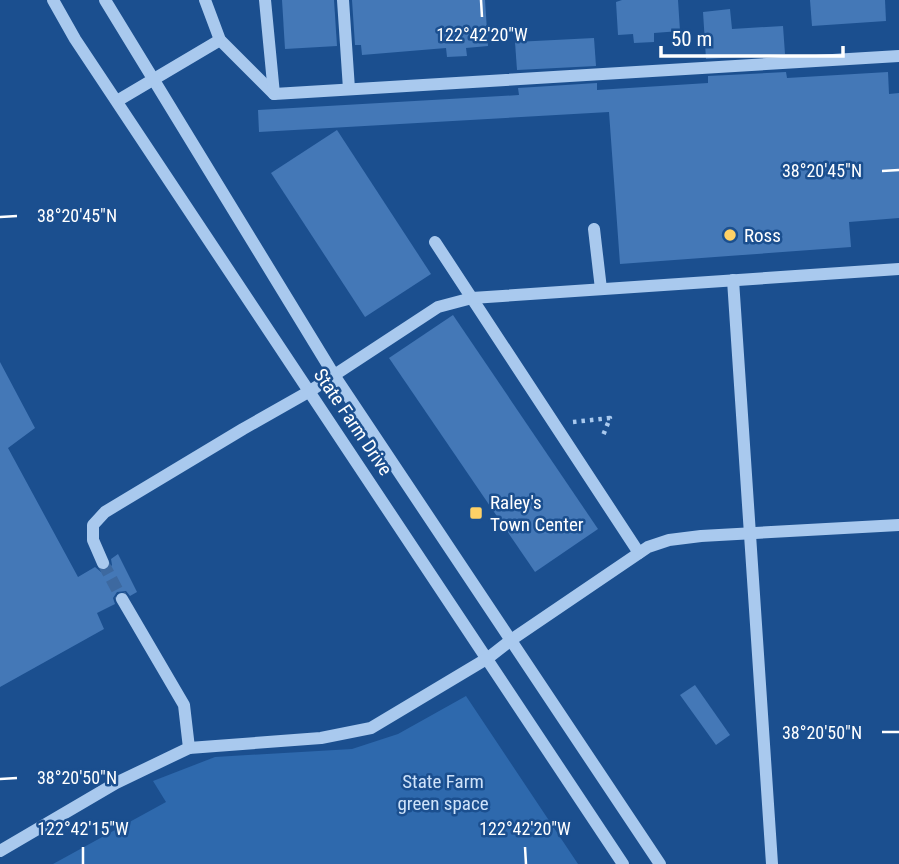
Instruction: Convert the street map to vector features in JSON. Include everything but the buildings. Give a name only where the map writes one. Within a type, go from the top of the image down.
[{"type":"street","name":"State Farm Drive","points":[[53,0],[75,39],[623,864]]},
{"type":"street","name":"State Farm Drive","points":[[105,0],[334,375],[660,864]]},
{"type":"street","points":[[205,0],[220,40],[274,94],[899,56]]},
{"type":"street","points":[[265,0],[274,94]]},
{"type":"street","points":[[343,0],[349,89]]},
{"type":"street","points":[[117,101],[220,40]]},
{"type":"street","points":[[594,229],[601,289]]},
{"type":"street","points":[[436,242],[639,553]]},
{"type":"street","points":[[103,563],[93,540],[93,525],[105,512],[310,391],[438,307],[472,298],[899,269]]},
{"type":"street","points":[[733,280],[772,864]]},
{"type":"street","points":[[0,851],[116,783],[189,748],[321,738],[372,728],[488,658],[648,547],[669,540],[701,536],[899,525]]},
{"type":"street","points":[[122,599],[184,705],[189,748]]},
{"type":"path","points":[[554,424],[610,418],[601,438]]},
{"type":"green space","name":"State Farm green space","points":[[466,696],[578,864],[53,864],[166,802],[153,781],[215,757],[352,749],[398,734]]},
{"type":"tunnel","points":[[103,563],[122,599]]},
{"type":"place","name":"Ross","points":[[730,235]]},
{"type":"place","name":"Raley's Town Center","points":[[476,513]]}]
